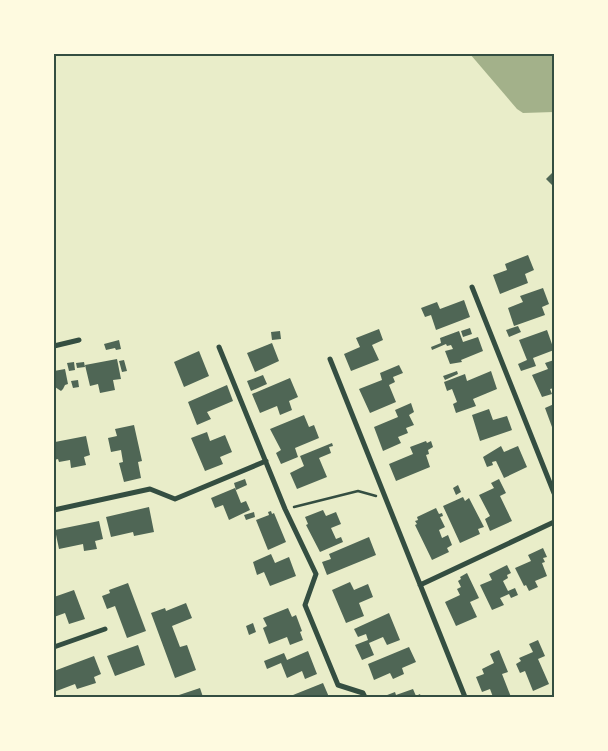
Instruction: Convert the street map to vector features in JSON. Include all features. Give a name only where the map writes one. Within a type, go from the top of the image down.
[{"type":"street","points":[[472,286],[554,492]]},
{"type":"street","points":[[54,346],[79,340]]},
{"type":"street","points":[[219,347],[286,509],[316,574],[305,605],[334,676],[338,685],[363,693],[365,697]]},
{"type":"street","points":[[330,359],[465,697]]},
{"type":"street","points":[[54,510],[150,489],[174,499],[266,461]]},
{"type":"street","points":[[420,584],[554,522]]},
{"type":"street","points":[[54,647],[104,629]]},
{"type":"path","points":[[286,509],[358,491],[386,499]]},
{"type":"shaded area","points":[[470,54],[554,54],[554,112],[523,113],[517,109]]},
{"type":"building","points":[[554,171],[554,187],[546,179]]},
{"type":"building","points":[[528,255],[534,270],[525,274],[528,283],[500,294],[493,275],[507,270],[505,264]]},
{"type":"building","points":[[543,288],[549,304],[542,307],[545,315],[514,326],[508,308],[523,302],[520,296]]},
{"type":"building","points":[[464,300],[470,317],[436,330],[431,315],[425,317],[421,308],[437,302],[440,309]]},
{"type":"building","points":[[518,326],[521,332],[509,337],[506,330]]},
{"type":"building","points":[[470,328],[472,334],[463,337],[461,331]]},
{"type":"building","points":[[379,329],[383,340],[372,345],[379,360],[351,371],[344,354],[360,347],[356,338]]},
{"type":"building","points":[[547,330],[554,350],[533,358],[536,366],[521,371],[518,364],[527,360],[519,340]]},
{"type":"building","points":[[280,331],[281,339],[272,340],[271,332]]},
{"type":"building","points":[[459,331],[463,342],[478,337],[483,351],[461,360],[462,362],[450,364],[445,351],[453,349],[451,345],[447,346],[446,344],[432,350],[431,347],[441,343],[440,338]]},
{"type":"building","points":[[119,340],[121,349],[106,350],[104,344]]},
{"type":"building","points":[[272,343],[279,361],[255,372],[247,353]]},
{"type":"building","points":[[199,351],[209,376],[184,387],[174,362]]},
{"type":"building","points":[[117,359],[121,379],[113,380],[115,390],[100,393],[98,384],[90,386],[85,365]]},
{"type":"building","points":[[124,360],[127,371],[122,372],[119,361]]},
{"type":"building","points":[[554,360],[554,388],[550,389],[552,394],[542,397],[532,375],[548,369],[545,363]]},
{"type":"building","points":[[74,362],[75,370],[69,371],[67,363]]},
{"type":"building","points":[[84,362],[85,367],[77,368],[76,363]]},
{"type":"building","points":[[399,365],[403,373],[393,377],[395,382],[389,385],[396,402],[370,413],[359,389],[382,380],[380,373]]},
{"type":"building","points":[[65,369],[68,384],[61,391],[55,387],[54,371]]},
{"type":"building","points":[[457,371],[458,374],[445,380],[443,376]]},
{"type":"building","points":[[491,371],[497,389],[473,399],[476,406],[456,413],[453,404],[457,402],[452,389],[447,391],[444,382],[465,374],[467,381]]},
{"type":"building","points":[[263,375],[267,384],[251,391],[247,381]]},
{"type":"building","points":[[290,378],[298,397],[289,401],[292,410],[280,415],[277,406],[260,413],[252,394]]},
{"type":"building","points":[[78,380],[79,387],[73,388],[71,381]]},
{"type":"building","points":[[227,385],[233,401],[207,412],[211,419],[197,425],[188,402]]},
{"type":"building","points":[[411,403],[414,412],[409,415],[414,425],[406,428],[408,433],[398,437],[401,443],[383,451],[374,427],[398,417],[395,410]]},
{"type":"building","points":[[554,404],[554,426],[552,427],[545,408]]},
{"type":"building","points":[[489,409],[493,420],[507,416],[512,430],[480,441],[472,415]]},
{"type":"building","points":[[304,415],[309,427],[314,425],[319,438],[295,448],[298,457],[281,464],[276,453],[281,450],[270,429]]},
{"type":"building","points":[[134,425],[142,461],[138,462],[141,478],[124,482],[119,463],[123,462],[121,450],[111,452],[108,438],[117,436],[115,429]]},
{"type":"building","points":[[207,432],[210,441],[225,435],[232,452],[220,457],[223,464],[205,471],[191,438]]},
{"type":"building","points":[[86,436],[90,455],[84,457],[86,465],[71,468],[70,460],[59,462],[58,459],[54,460],[55,442]]},
{"type":"building","points":[[426,441],[427,443],[431,441],[433,447],[428,450],[429,454],[426,455],[430,467],[396,481],[389,464],[413,454],[410,447]]},
{"type":"building","points":[[332,443],[333,446],[329,447],[331,453],[319,458],[327,477],[297,489],[290,473],[304,466],[300,456]]},
{"type":"building","points":[[501,446],[504,452],[518,446],[527,467],[504,478],[496,461],[492,462],[493,465],[487,467],[483,457]]},
{"type":"building","points":[[245,479],[247,485],[236,490],[234,483]]},
{"type":"building","points":[[499,479],[506,493],[500,496],[512,521],[490,531],[485,519],[490,516],[479,495],[494,488],[491,483]]},
{"type":"building","points":[[458,485],[461,492],[456,495],[453,488]]},
{"type":"building","points":[[235,488],[241,503],[246,501],[250,510],[229,520],[223,505],[215,508],[211,498]]},
{"type":"building","points":[[463,497],[465,501],[469,498],[484,527],[478,529],[480,534],[460,543],[443,506]]},
{"type":"building","points":[[149,507],[154,532],[134,536],[133,532],[111,537],[106,517]]},
{"type":"building","points":[[436,508],[439,514],[442,513],[443,516],[440,517],[445,527],[439,530],[442,538],[448,535],[452,545],[447,548],[449,552],[432,560],[415,525],[417,524],[415,521],[418,520],[417,517]]},
{"type":"building","points":[[323,510],[326,516],[336,512],[341,524],[331,528],[336,539],[341,537],[343,542],[320,552],[306,525],[308,524],[305,517]]},
{"type":"building","points":[[271,511],[272,514],[274,513],[286,542],[268,550],[256,520],[269,515],[268,512]]},
{"type":"building","points":[[254,512],[255,517],[246,520],[244,515]]},
{"type":"building","points":[[99,521],[103,539],[95,541],[97,549],[84,551],[83,544],[59,549],[55,530]]},
{"type":"building","points":[[369,537],[376,555],[327,575],[322,562],[331,559],[329,554]]},
{"type":"building","points":[[543,548],[547,557],[543,558],[545,562],[542,563],[547,576],[535,581],[538,587],[529,591],[526,585],[524,586],[515,568],[531,561],[528,555]]},
{"type":"building","points":[[271,554],[275,563],[289,557],[296,576],[270,586],[264,572],[257,575],[253,562]]},
{"type":"building","points":[[507,565],[511,573],[503,581],[508,591],[515,588],[518,595],[511,598],[509,594],[500,598],[504,605],[492,610],[480,585],[492,580],[489,574]]},
{"type":"building","points":[[467,573],[479,598],[470,602],[477,617],[456,626],[445,602],[460,595],[457,589],[461,587],[458,581],[461,579],[460,577]]},
{"type":"building","points":[[350,582],[354,590],[368,584],[373,597],[359,603],[364,616],[346,623],[332,590]]},
{"type":"building","points":[[128,583],[146,631],[127,638],[115,606],[107,609],[102,596],[110,593],[109,590]]},
{"type":"building","points":[[74,590],[85,619],[69,624],[65,613],[54,617],[54,597]]},
{"type":"building","points":[[186,603],[192,618],[172,626],[180,647],[187,645],[196,670],[175,678],[151,613],[165,608],[166,611]]},
{"type":"building","points":[[288,608],[292,617],[296,615],[303,640],[290,645],[287,637],[269,644],[263,628],[267,626],[263,618]]},
{"type":"building","points":[[389,613],[400,640],[387,645],[383,637],[369,643],[374,655],[362,660],[355,645],[368,640],[366,634],[358,637],[354,629]]},
{"type":"building","points":[[253,623],[256,632],[249,635],[246,626]]},
{"type":"building","points":[[538,640],[545,656],[538,659],[549,684],[533,691],[525,671],[520,673],[516,664],[521,661],[519,658],[533,652],[529,644]]},
{"type":"building","points":[[138,645],[145,665],[115,676],[107,656]]},
{"type":"building","points":[[409,647],[416,662],[402,668],[404,674],[393,679],[390,673],[374,680],[368,664]]},
{"type":"building","points":[[499,650],[508,672],[502,674],[511,697],[493,697],[490,689],[482,692],[476,677],[484,674],[482,669],[494,663],[490,654]]},
{"type":"building","points":[[308,651],[317,674],[305,679],[302,671],[287,678],[281,663],[267,669],[264,661],[284,653],[287,660]]},
{"type":"building","points":[[94,656],[101,674],[94,677],[96,683],[77,689],[75,684],[54,692],[54,671]]},
{"type":"building","points":[[323,683],[329,697],[288,697]]},
{"type":"building","points":[[200,688],[203,697],[173,697]]},
{"type":"building","points":[[413,689],[416,696],[420,694],[421,697],[382,697],[395,692],[396,695]]}]
